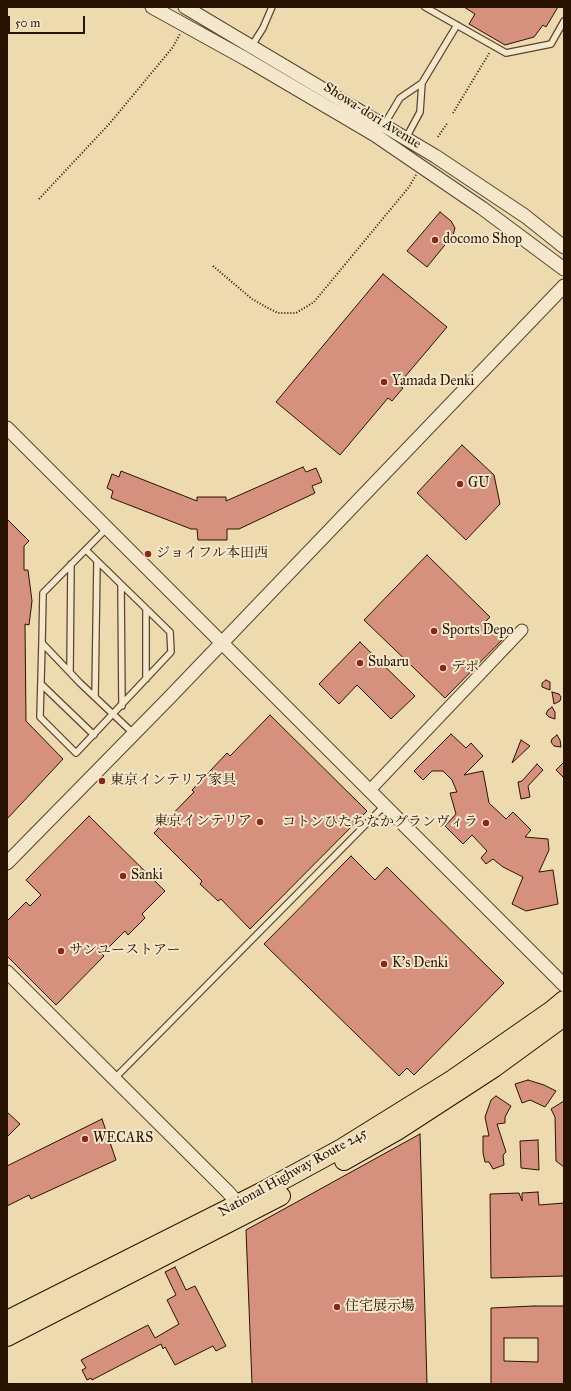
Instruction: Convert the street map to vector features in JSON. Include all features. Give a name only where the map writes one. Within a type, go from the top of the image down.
[{"type":"highway","name":"National Highway Route 245","points":[[7,1320],[238,1204],[342,1148],[487,1056],[564,1000]]},
{"type":"highway","name":"National Highway Route 245","points":[[7,1337],[246,1215],[397,1131],[494,1068],[564,1017]]},
{"type":"street","name":"Showa-dori Avenue","points":[[152,7],[340,114],[422,166],[564,269]]},
{"type":"street","name":"Showa-dori Avenue","points":[[185,7],[406,138],[492,194],[564,247]]},
{"type":"street","points":[[7,863],[134,734],[564,286]]},
{"type":"street","points":[[7,428],[386,805],[564,985]]},
{"type":"street","points":[[370,790],[522,630]]},
{"type":"street","points":[[7,972],[228,1192],[238,1204]]},
{"type":"lane","points":[[251,47],[263,28],[272,7]]},
{"type":"lane","points":[[425,7],[506,53],[551,44],[563,24]]},
{"type":"lane","points":[[384,125],[400,98],[422,83],[457,25]]},
{"type":"lane","points":[[406,138],[420,112],[422,83]]},
{"type":"lane","points":[[86,550],[170,632],[171,652],[122,706],[76,753],[40,717],[43,593],[107,528]]},
{"type":"lane","points":[[95,697],[97,562]]},
{"type":"lane","points":[[70,672],[71,564]]},
{"type":"lane","points":[[121,584],[122,706]]},
{"type":"lane","points":[[146,609],[146,679]]},
{"type":"lane","points":[[42,643],[113,715],[134,734]]},
{"type":"lane","points":[[41,684],[94,735]]},
{"type":"lane","points":[[114,1079],[386,805]]},
{"type":"path","points":[[40,199],[110,123],[173,47],[186,25]]},
{"type":"path","points":[[453,113],[490,52]]},
{"type":"path","points":[[438,137],[448,122]]},
{"type":"path","points":[[213,266],[252,299],[266,307],[278,313],[296,313],[314,302],[409,187],[422,166]]},
{"type":"building","points":[[464,7],[558,7],[546,27],[543,25],[534,37],[505,45],[469,24],[475,14]]},
{"type":"building","points":[[440,212],[451,221],[455,228],[453,235],[427,267],[407,251]]},
{"type":"building","points":[[383,274],[447,327],[398,385],[403,388],[392,401],[388,398],[340,455],[276,402]]},
{"type":"building","name":"GU","points":[[462,445],[494,475],[500,504],[466,540],[417,493]]},
{"type":"building","points":[[303,467],[306,472],[316,468],[322,482],[312,486],[315,493],[239,529],[227,529],[227,540],[198,540],[197,529],[191,529],[111,498],[113,491],[107,488],[112,474],[119,477],[121,471],[197,501],[197,497],[226,497],[226,501]]},
{"type":"building","points":[[7,519],[29,541],[24,546],[24,570],[28,570],[32,601],[29,625],[25,624],[26,721],[63,759],[7,819]]},
{"type":"building","name":"Sports Depo","points":[[427,555],[490,617],[484,623],[502,640],[445,698],[364,620]]},
{"type":"building","name":"Subaru","points":[[360,642],[415,696],[391,719],[357,685],[339,704],[319,684]]},
{"type":"building","points":[[546,680],[550,682],[550,690],[542,687],[542,683]]},
{"type":"building","points":[[552,692],[559,694],[561,697],[560,701],[554,704]]},
{"type":"building","points":[[552,707],[555,712],[555,719],[546,714]]},
{"type":"building","name":"東京インテリア","points":[[270,715],[367,811],[250,929],[221,899],[218,901],[200,884],[202,881],[154,833],[194,792],[192,790],[227,753],[230,756]]},
{"type":"building","name":"コトンひたちなかグランヴィラ","points":[[451,734],[466,748],[471,743],[483,756],[464,775],[483,771],[489,803],[506,819],[513,812],[531,830],[525,837],[548,839],[549,850],[539,872],[553,870],[558,904],[526,911],[512,904],[523,877],[503,867],[493,859],[486,864],[481,858],[487,851],[472,835],[463,844],[445,826],[456,814],[450,793],[457,792],[452,780],[443,771],[432,771],[423,780],[414,771]]},
{"type":"building","points":[[557,735],[560,740],[561,747],[554,746],[551,742]]},
{"type":"building","points":[[521,740],[530,746],[512,763]]},
{"type":"building","points":[[564,762],[564,778],[556,770]]},
{"type":"building","points":[[537,764],[543,770],[528,786],[530,797],[521,799],[518,782],[522,781]]},
{"type":"building","points":[[89,816],[165,891],[142,914],[145,918],[128,935],[125,931],[102,954],[104,956],[56,1005],[7,956],[7,921],[26,902],[30,906],[41,895],[26,880]]},
{"type":"building","name":"K's Denki","points":[[351,856],[375,880],[387,867],[504,983],[414,1075],[407,1068],[399,1076],[264,944]]},
{"type":"building","points":[[528,1080],[556,1091],[545,1107],[530,1100],[522,1103],[515,1084]]},
{"type":"building","points":[[496,1096],[511,1106],[505,1117],[505,1123],[497,1124],[506,1152],[503,1155],[504,1165],[493,1169],[489,1162],[485,1162],[483,1153],[483,1136],[489,1136],[485,1117],[491,1100]]},
{"type":"building","points":[[564,1101],[564,1167],[556,1161],[555,1117],[551,1109]]},
{"type":"building","points":[[7,1112],[20,1124],[7,1137]]},
{"type":"building","name":"WECARS","points":[[102,1119],[116,1160],[31,1199],[29,1195],[7,1206],[7,1166]]},
{"type":"building","name":"住宅展示場","points":[[420,1134],[427,1384],[252,1384],[246,1230]]},
{"type":"building","points":[[538,1140],[539,1170],[521,1168],[520,1141]]},
{"type":"building","points":[[538,1192],[539,1205],[564,1203],[564,1276],[491,1278],[490,1194],[519,1193],[522,1201],[522,1193]]},
{"type":"building","points":[[175,1267],[186,1290],[195,1286],[226,1346],[216,1351],[213,1346],[175,1365],[165,1347],[163,1349],[161,1344],[92,1380],[91,1378],[87,1380],[82,1370],[86,1368],[81,1360],[148,1325],[155,1338],[179,1324],[167,1300],[176,1295],[165,1272]]},
{"type":"building","points":[[564,1306],[564,1384],[491,1384],[491,1308]],"holes":[[[504,1338],[538,1338],[538,1362],[504,1361]]]},
{"type":"place","name":"docomo Shop","points":[[435,240]]},
{"type":"place","name":"Yamada Denki","points":[[384,382]]},
{"type":"place","name":"GU","points":[[460,484]]},
{"type":"place","name":"ジョイフル本田西","points":[[148,554]]},
{"type":"place","name":"Sports Depo","points":[[434,631]]},
{"type":"place","name":"Subaru","points":[[360,663]]},
{"type":"place","name":"デポ","points":[[443,668]]},
{"type":"place","name":"東京インテリア家具","points":[[102,781]]},
{"type":"place","name":"東京インテリア","points":[[260,822]]},
{"type":"place","name":"コトンひたちなかグランヴィラ","points":[[486,823]]},
{"type":"place","name":"Sanki","points":[[123,876]]},
{"type":"place","name":"サンユーストアー","points":[[61,951]]},
{"type":"place","name":"K's Denki","points":[[384,964]]},
{"type":"place","name":"WECARS","points":[[85,1139]]},
{"type":"place","name":"住宅展示場","points":[[337,1307]]}]
